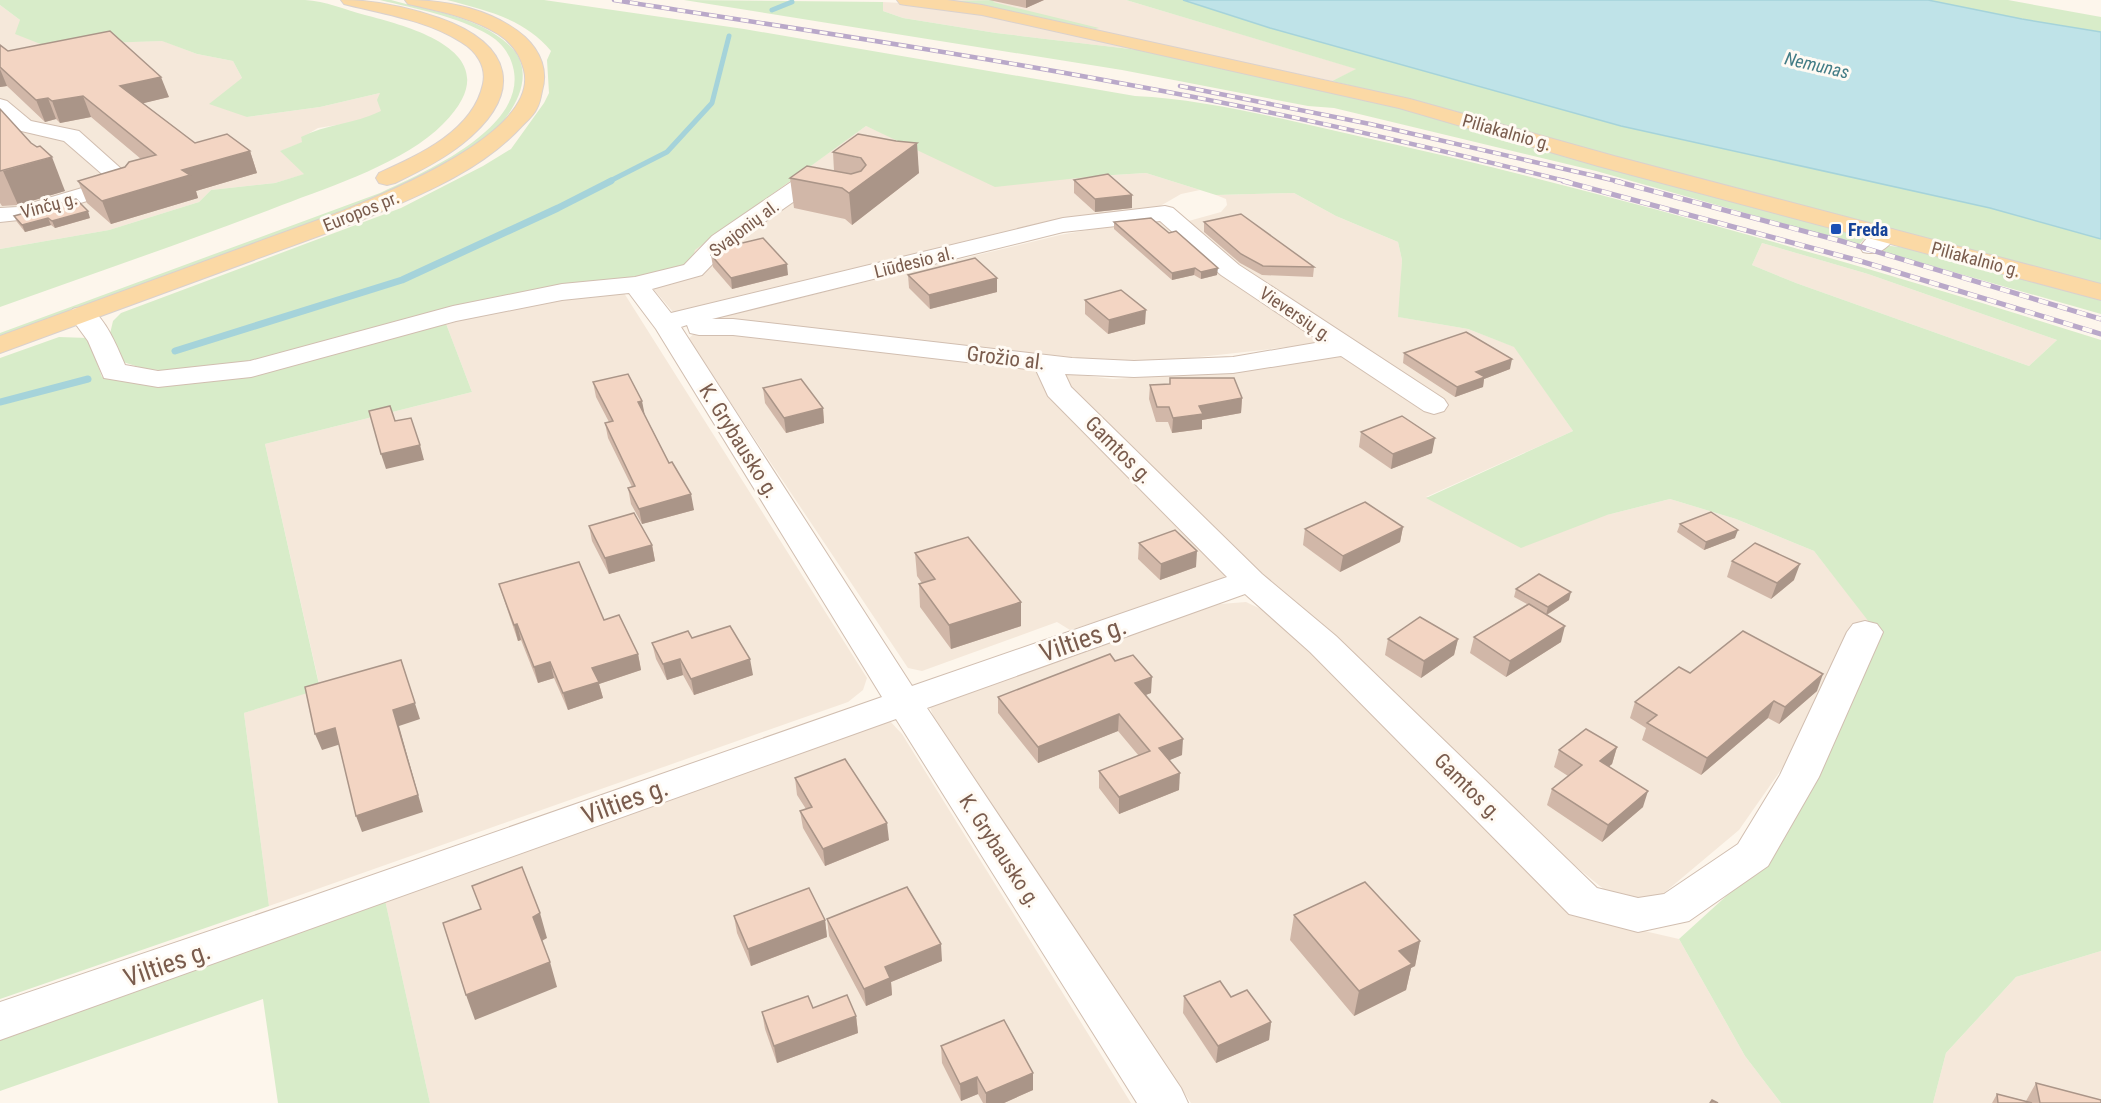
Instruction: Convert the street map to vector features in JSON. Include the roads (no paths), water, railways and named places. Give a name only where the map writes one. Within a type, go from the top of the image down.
[{"type":"main road","name":"Europos pr.","points":[[0,345],[85,302],[402,171],[449,143],[467,129],[487,107],[494,86],[494,72],[489,58],[476,44],[438,24],[350,0]]},
{"type":"main road","name":"Europos pr.","points":[[85,302],[378,206],[456,168],[503,135],[524,113],[533,96],[536,80],[535,66],[528,50],[505,30],[486,21],[414,0]]},
{"type":"main road","name":"Piliakalnio g.","points":[[906,0],[993,13],[1403,103],[1879,241],[2101,292]]},
{"type":"street","name":"Vinčų g.","points":[[0,105],[24,126],[71,136],[125,182],[20,214],[0,215]]},
{"type":"street","name":"Svajonių al.","points":[[636,285],[693,270],[721,241],[802,185],[810,187],[837,167]]},
{"type":"street","points":[[810,187],[854,195]]},
{"type":"street","name":"Liūdesio al.","points":[[666,325],[1063,225],[1165,213]]},
{"type":"street","name":"Vieversių g.","points":[[1165,213],[1230,270],[1434,405]]},
{"type":"street","points":[[85,302],[114,372],[158,379],[251,369],[453,314],[562,292],[636,285]]},
{"type":"street","name":"K. Grybausko g.","points":[[636,285],[666,325],[903,701],[1164,1103]]},
{"type":"street","name":"Grožio al.","points":[[666,325],[733,327],[1047,363],[1134,369],[1233,365],[1344,346]]},
{"type":"street","name":"Gamtos g.","points":[[1047,363],[1058,390],[1250,581],[1323,644],[1584,902],[1638,915],[1674,909],[1753,855],[1799,777],[1865,632]]},
{"type":"street","name":"Vilties g.","points":[[0,1021],[286,924],[903,701],[1250,581]]},
{"type":"water","name":"Nemunas","points":[[1183,0],[1928,0],[2101,32],[2101,239],[1990,208],[1621,126],[1270,28]]},
{"type":"waterway","points":[[772,10],[792,2]]},
{"type":"waterway","points":[[608,182],[667,152],[712,103],[729,36]]},
{"type":"waterway","points":[[175,351],[402,280],[611,181]]},
{"type":"waterway","points":[[0,402],[88,379]]},
{"type":"railway","points":[[614,0],[934,50],[1181,94],[1348,129],[1569,182]]},
{"type":"railway","points":[[1180,86],[1370,124],[1621,182]]},
{"type":"railway","points":[[1563,181],[1860,261],[2101,334]]},
{"type":"railway","points":[[1615,181],[1841,241],[2101,319]]},
{"type":"place","name":"Freda","points":[[1836,229]]}]
